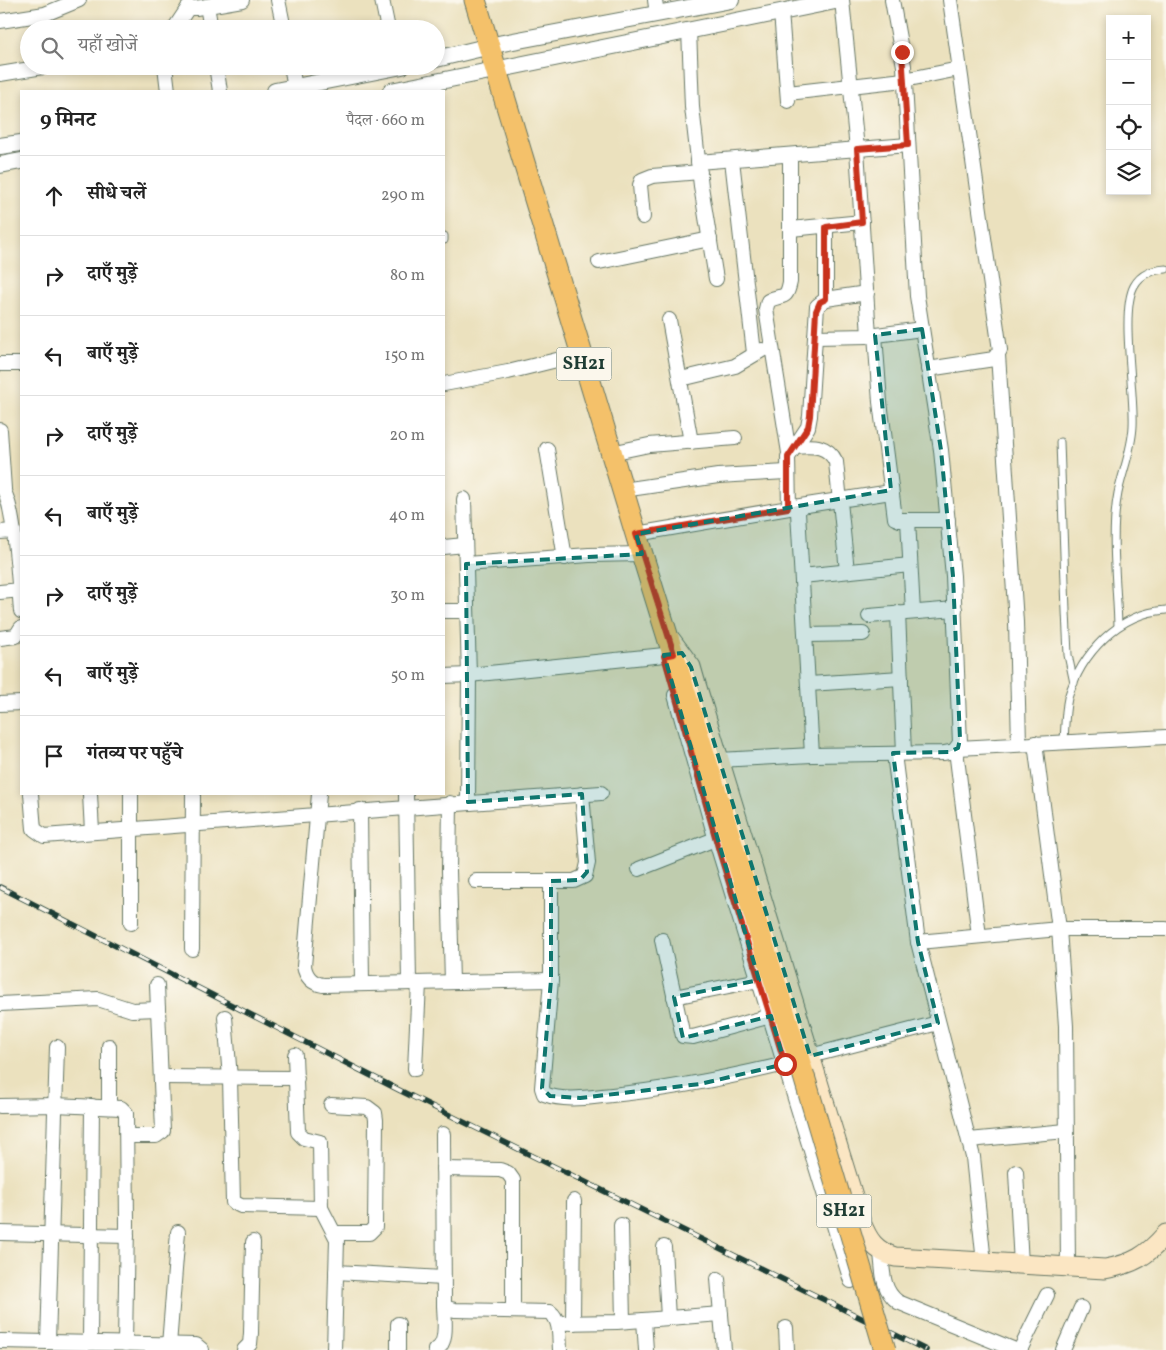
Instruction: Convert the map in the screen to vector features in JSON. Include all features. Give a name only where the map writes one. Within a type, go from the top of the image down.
[{"type":"main road","name":"SH21","points":[[475,0],[671,652],[885,1350]]},
{"type":"main road","points":[[671,652],[691,668],[868,1240],[881,1252],[903,1258],[1105,1269],[1127,1265],[1143,1256],[1166,1234]]},
{"type":"street","points":[[0,20],[45,14],[78,0]]},
{"type":"street","points":[[179,20],[187,4],[207,6],[242,0]]},
{"type":"street","points":[[278,0],[282,20]]},
{"type":"street","points":[[382,0],[386,20]]},
{"type":"street","points":[[445,58],[492,58],[689,30],[841,0],[857,149],[867,293],[896,518],[900,520],[948,520]]},
{"type":"street","points":[[892,0],[904,80],[917,296],[941,450],[948,520],[955,609],[960,739],[957,749],[979,936]]},
{"type":"street","points":[[950,0],[999,343],[998,355],[1015,612],[1020,744]]},
{"type":"street","points":[[415,89],[492,58],[656,7],[721,1]]},
{"type":"street","points":[[207,6],[209,20]]},
{"type":"street","points":[[781,12],[788,97],[851,86],[904,80],[959,69]]},
{"type":"street","points":[[689,30],[692,107],[716,279]]},
{"type":"street","points":[[0,74],[20,71]]},
{"type":"street","points":[[166,75],[168,90]]},
{"type":"street","points":[[217,75],[220,90]]},
{"type":"street","points":[[293,75],[295,87]]},
{"type":"street","points":[[280,90],[357,75]]},
{"type":"street","points":[[0,146],[20,143]]},
{"type":"street","points":[[643,217],[640,185],[642,180],[652,176],[732,160],[908,145]]},
{"type":"street","points":[[790,155],[791,229],[788,292],[785,296],[768,301],[766,309],[791,450],[786,472],[791,507],[798,512],[812,755]]},
{"type":"street","points":[[732,160],[754,353]]},
{"type":"street","points":[[0,165],[20,161]]},
{"type":"street","points":[[791,229],[862,222]]},
{"type":"street","points":[[826,227],[826,299]]},
{"type":"street","points":[[599,262],[710,239]]},
{"type":"street","points":[[791,450],[808,427],[810,416],[817,306],[826,299],[867,293]]},
{"type":"street","points":[[669,320],[691,442]]},
{"type":"street","points":[[815,337],[872,335],[922,329]]},
{"type":"street","points":[[681,379],[735,366],[754,353],[772,346]]},
{"type":"street","points":[[445,384],[508,372],[581,354]]},
{"type":"street","points":[[928,369],[994,359],[998,355]]},
{"type":"street","points":[[0,364],[20,364]]},
{"type":"street","points":[[0,430],[2,488],[8,497],[7,532],[20,590],[0,592]]},
{"type":"street","points":[[611,453],[649,445],[735,438]]},
{"type":"street","points":[[791,450],[820,446],[828,451],[836,462],[847,571]]},
{"type":"street","points":[[547,449],[565,558]]},
{"type":"street","points":[[622,490],[718,476],[786,472]]},
{"type":"street","points":[[636,534],[791,507],[892,492]]},
{"type":"street","points":[[464,499],[469,675],[468,802]]},
{"type":"street","points":[[908,520],[913,612]]},
{"type":"street","points":[[445,547],[465,545]]},
{"type":"street","points":[[466,564],[642,554]]},
{"type":"street","points":[[802,576],[910,565]]},
{"type":"street","points":[[869,616],[955,609]]},
{"type":"street","points":[[445,611],[467,611]]},
{"type":"street","points":[[898,613],[901,678],[898,753],[918,942],[969,1140],[984,1263]]},
{"type":"street","points":[[0,638],[20,634]]},
{"type":"street","points":[[806,635],[863,634]]},
{"type":"street","points":[[445,676],[469,675],[671,652],[715,839],[851,1281]]},
{"type":"street","points":[[809,684],[901,678]]},
{"type":"street","points":[[0,704],[20,703]]},
{"type":"street","points":[[719,760],[812,755],[944,753],[957,749],[1020,744],[1166,737]]},
{"type":"street","points":[[1035,743],[1059,929],[1066,1026],[1068,1267]]},
{"type":"street","points":[[32,795],[34,829],[38,834],[44,836],[318,815],[360,810],[406,800],[450,803],[601,793]]},
{"type":"street","points":[[476,881],[580,880],[587,872],[588,863],[582,794]]},
{"type":"street","points":[[90,795],[92,832]]},
{"type":"street","points":[[131,795],[131,923]]},
{"type":"street","points":[[192,949],[193,795]]},
{"type":"street","points":[[318,795],[305,972],[314,983],[323,985],[551,980]]},
{"type":"street","points":[[406,800],[414,983],[415,1069]]},
{"type":"street","points":[[450,803],[449,871],[452,982]]},
{"type":"street","points":[[360,810],[362,984]]},
{"type":"street","points":[[639,870],[715,839]]},
{"type":"street","points":[[551,881],[551,980],[542,1088],[544,1094],[562,1098],[622,1094],[700,1084],[785,1064]]},
{"type":"street","points":[[918,942],[1059,929],[1166,930]]},
{"type":"street","points":[[662,940],[683,1036],[688,1037],[771,1016]]},
{"type":"street","points":[[674,997],[759,980]]},
{"type":"street","points":[[127,1136],[156,1136],[163,1132],[157,985]]},
{"type":"street","points":[[0,1004],[98,999],[132,1010],[158,1009]]},
{"type":"street","points":[[225,1016],[230,1078],[233,1202],[240,1206],[321,1208]]},
{"type":"street","points":[[810,1056],[938,1023]]},
{"type":"street","points":[[109,1046],[109,1107]]},
{"type":"street","points":[[48,1342],[57,1047]]},
{"type":"street","points":[[295,1055],[298,1132],[304,1138],[318,1140],[320,1144],[321,1208],[335,1233],[334,1350]]},
{"type":"street","points":[[162,1077],[297,1078]]},
{"type":"street","points":[[332,1105],[367,1107],[372,1110],[376,1120],[375,1227],[369,1233],[335,1233]]},
{"type":"street","points":[[0,1106],[92,1106],[121,1108],[126,1113],[127,1236],[125,1344]]},
{"type":"street","points":[[90,1343],[92,1106]]},
{"type":"street","points":[[969,1140],[1066,1131]]},
{"type":"street","points":[[435,1350],[439,1349],[443,1338],[443,1134]]},
{"type":"street","points":[[443,1169],[500,1170],[508,1174],[513,1180],[512,1311]]},
{"type":"street","points":[[1016,1172],[1021,1265]]},
{"type":"street","points":[[573,1323],[574,1201]]},
{"type":"street","points":[[621,1226],[622,1322]]},
{"type":"street","points":[[169,1345],[178,1232]]},
{"type":"street","points":[[0,1233],[127,1236]]},
{"type":"street","points":[[244,1350],[250,1344],[253,1242]]},
{"type":"street","points":[[664,1247],[668,1318]]},
{"type":"street","points":[[881,1252],[886,1289],[889,1296],[898,1302],[1015,1350]]},
{"type":"street","points":[[336,1272],[443,1278]]},
{"type":"street","points":[[718,1279],[724,1350]]},
{"type":"street","points":[[1020,1350],[1048,1295]]},
{"type":"street","points":[[444,1304],[447,1308],[455,1310],[550,1312],[556,1316],[558,1323],[560,1350]]},
{"type":"street","points":[[1064,1350],[1081,1308]]},
{"type":"street","points":[[558,1323],[622,1322],[721,1314]]},
{"type":"street","points":[[644,1320],[646,1350]]},
{"type":"street","points":[[398,1324],[398,1350]]},
{"type":"street","points":[[786,1328],[787,1350]]},
{"type":"street","points":[[0,1340],[125,1344],[140,1347],[196,1345],[202,1350]]},
{"type":"lane","points":[[1118,626],[1117,507],[1133,426],[1129,322],[1130,299],[1134,286],[1142,276],[1150,271],[1166,269]]},
{"type":"lane","points":[[1060,442],[1068,655],[1074,683]]},
{"type":"lane","points":[[1064,741],[1068,700],[1074,683],[1094,650],[1118,626],[1142,614],[1166,610]]},
{"type":"highlighted area","points":[[922,329],[941,450],[953,576],[960,739],[958,748],[949,752],[893,753],[918,942],[938,1023],[810,1056],[691,667],[682,653],[664,655],[759,980],[674,997],[683,1038],[771,1016],[785,1064],[700,1084],[580,1098],[550,1096],[542,1088],[551,980],[551,881],[580,880],[587,872],[582,794],[468,802],[466,564],[642,554],[636,534],[891,490],[875,335]]},
{"type":"railway","points":[[0,887],[399,1090],[926,1350]]},
{"type":"route","points":[[785,1064],[719,851],[664,656],[674,654],[636,534],[788,508],[786,472],[788,457],[808,427],[813,386],[816,311],[820,302],[826,299],[826,227],[862,222],[857,149],[908,145],[902,52]]}]
